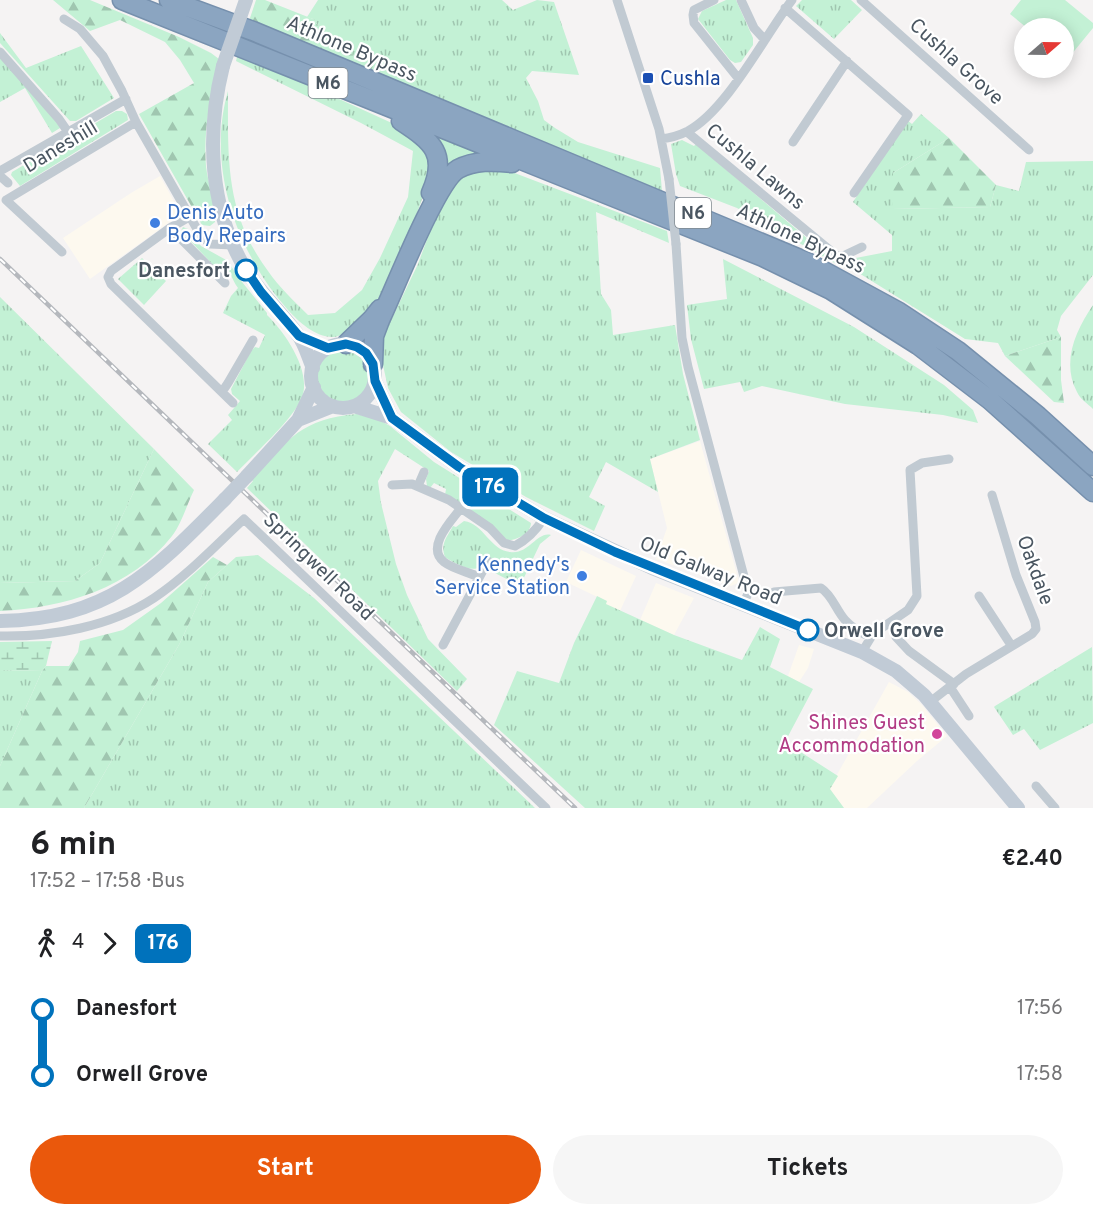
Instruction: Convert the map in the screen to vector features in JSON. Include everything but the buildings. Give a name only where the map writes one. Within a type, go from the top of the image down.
[{"type":"highway","name":"M6","points":[[122,0],[535,166]]},
{"type":"highway","points":[[169,0],[253,32]]},
{"type":"highway","points":[[190,0],[219,11],[253,32]]},
{"type":"highway","name":"Athlone Bypass","points":[[253,32],[807,262],[899,312],[958,351],[1038,416],[1093,466]]},
{"type":"highway","points":[[337,346],[372,319],[385,302],[434,186],[438,169],[437,157],[427,138],[379,104]]},
{"type":"highway","points":[[374,372],[374,336],[380,320],[434,202],[448,178],[467,165],[484,161],[535,166]]},
{"type":"highway","name":"Athlone Bypass","points":[[535,166],[763,257],[831,290],[918,345],[954,371],[1030,434],[1093,492]]},
{"type":"main road","points":[[0,621],[52,617],[108,598],[137,580],[173,552],[247,476],[298,420],[314,387],[313,368],[299,336],[261,292],[246,270],[233,245],[217,193],[213,152],[215,105],[223,66],[246,0]]},
{"type":"main road","points":[[299,336],[337,346],[357,347],[366,353],[392,418]]},
{"type":"main road","points":[[313,368],[317,358],[337,346]]},
{"type":"main road","points":[[314,387],[324,401],[333,406],[354,406],[370,394],[374,372]]},
{"type":"main road","points":[[298,420],[333,406]]},
{"type":"main road","points":[[354,406],[392,418]]},
{"type":"main road","name":"Old Galway Road","points":[[392,418],[459,467],[544,518],[627,557],[862,652],[896,670],[930,702],[1018,808]]},
{"type":"street","points":[[617,0],[661,140],[669,179],[676,244],[682,338],[700,416],[748,592],[744,604]]},
{"type":"street","points":[[714,0],[694,10],[693,19],[699,30],[738,78]]},
{"type":"street","points":[[741,0],[754,28],[765,40]]},
{"type":"street","points":[[661,140],[687,132],[706,119],[738,78],[792,0]]},
{"type":"street","name":"Cushla Grove","points":[[861,0],[1029,150]]},
{"type":"street","points":[[785,8],[911,117],[854,193]]},
{"type":"street","points":[[64,19],[92,42],[110,67],[136,122],[201,236],[208,242],[233,245]]},
{"type":"street","points":[[0,52],[68,132]]},
{"type":"street","points":[[793,142],[847,61]]},
{"type":"street","points":[[8,183],[0,174],[126,99]]},
{"type":"street","name":"Daneshill","points":[[62,252],[6,200],[136,122]]},
{"type":"street","name":"Cushla Lawns","points":[[687,132],[837,256],[843,256],[862,246]]},
{"type":"street","points":[[189,217],[111,271],[108,277],[111,284],[233,403]]},
{"type":"street","points":[[170,228],[225,283]]},
{"type":"street","points":[[222,392],[253,340]]},
{"type":"street","points":[[862,652],[870,637],[908,610],[917,596],[910,470],[922,464],[948,459]]},
{"type":"street","points":[[418,486],[424,472]]},
{"type":"street","points":[[392,485],[418,486],[461,508],[490,528],[504,543],[515,546],[524,541],[544,518]]},
{"type":"street","name":"Oakdale","points":[[930,702],[1011,645],[1032,634],[1036,627],[1008,551],[993,495]]},
{"type":"street","points":[[461,508],[441,535],[437,547],[439,557],[444,562],[479,577]]},
{"type":"street","name":"Springwell Road","points":[[0,636],[79,628],[104,623],[120,616],[153,599],[174,583],[244,519],[546,808]]},
{"type":"street","points":[[443,645],[488,561]]},
{"type":"street","points":[[774,592],[823,588],[844,619],[870,637]]},
{"type":"street","points":[[979,596],[1011,645]]},
{"type":"street","points":[[896,637],[909,651],[952,685],[969,716]]},
{"type":"street","points":[[1036,786],[1055,808]]},
{"type":"shaded area","points":[[160,176],[181,214],[90,279],[63,238]]},
{"type":"shaded area","points":[[700,441],[738,578],[738,583],[731,586],[656,559],[667,528],[650,459]]},
{"type":"shaded area","points":[[581,550],[636,576],[620,611],[605,604],[606,601],[566,582]]},
{"type":"shaded area","points":[[656,583],[694,598],[674,635],[640,620]]},
{"type":"shaded area","points":[[799,645],[814,649],[808,668],[799,682],[788,676]]},
{"type":"shaded area","points":[[889,682],[908,692],[921,704],[947,736],[867,808],[844,808],[829,789]]},
{"type":"green space","points":[[53,0],[90,0],[179,37],[219,59],[211,99],[205,153],[215,215],[215,222],[210,226],[202,225],[139,114],[194,83],[180,60],[165,42],[120,20],[90,31]]},
{"type":"green space","points":[[256,0],[265,0],[313,19],[332,42],[356,57],[351,66],[249,21]]},
{"type":"green space","points":[[318,0],[502,0],[513,10],[537,0],[554,2],[579,75],[532,71],[526,78],[538,101],[544,120],[578,142],[660,168],[662,191],[351,66],[356,57],[332,42],[313,19],[307,17]]},
{"type":"green space","points":[[726,0],[736,0],[753,38],[753,45],[741,62],[735,63],[730,60],[698,19],[702,11]]},
{"type":"green space","points":[[802,0],[851,0],[862,10],[834,39],[796,6]]},
{"type":"green space","points":[[1021,0],[1065,0],[1093,23],[1093,28],[1074,51],[1074,18],[1015,18],[1010,14]]},
{"type":"green space","points":[[0,33],[26,68],[81,46],[114,98],[76,121],[70,121],[0,43]]},
{"type":"green space","points":[[238,53],[416,134],[427,150],[430,164],[428,180],[416,216],[382,297],[357,324],[339,336],[327,337],[314,332],[292,315],[270,287],[241,236],[224,179],[221,149],[222,120],[228,91],[229,163],[236,206],[254,249],[272,277],[308,315],[335,313],[362,290],[380,258],[408,197],[413,151],[236,61]]},
{"type":"green space","points":[[0,56],[60,128],[52,133],[25,88],[0,102]]},
{"type":"green space","points":[[116,111],[127,114],[128,120],[20,186],[11,175],[12,172]]},
{"type":"green space","points":[[921,114],[949,138],[893,173],[893,209],[990,207],[996,185],[1019,191],[1026,162],[1093,161],[1093,275],[1061,316],[1057,330],[1061,337],[1005,356],[998,343],[965,339],[854,270],[840,266],[737,208],[680,186],[676,174],[671,144],[682,140],[694,146],[696,144],[835,262],[892,251],[892,235],[853,202],[907,120],[912,124]]},
{"type":"green space","points":[[430,131],[492,151],[440,180]]},
{"type":"green space","points":[[949,138],[996,185],[990,207],[892,209],[893,173]]},
{"type":"green space","points":[[499,167],[667,231],[669,243],[596,212],[601,294],[611,310],[613,335],[675,325],[683,374],[700,440],[650,459],[658,492],[606,462],[589,497],[605,506],[594,531],[526,497],[451,452],[401,412],[388,388],[381,346],[418,264],[443,196],[460,174]]},
{"type":"green space","points":[[183,227],[188,229],[201,246],[228,261],[288,341],[295,352],[303,375],[302,397],[291,416],[237,472],[208,444],[232,420],[228,415],[240,401],[232,394],[231,389],[251,351],[255,347],[259,348],[265,335],[223,313],[231,296],[238,288],[226,268],[224,266],[215,267],[181,231]]},
{"type":"green space","points":[[142,258],[166,281],[144,305],[118,279]]},
{"type":"green space","points":[[723,259],[854,327],[944,385],[973,410],[978,423],[943,415],[845,404],[762,386],[744,392],[740,382],[704,389],[691,339],[687,305],[727,299]]},
{"type":"green space","points":[[0,297],[154,449],[100,563],[75,581],[0,583]]},
{"type":"green space","points":[[1093,305],[1093,409],[1078,395],[1070,369],[1076,336]]},
{"type":"green space","points":[[1061,337],[1061,380],[1064,403],[1054,402],[1005,356]]},
{"type":"green space","points":[[339,348],[349,348],[359,352],[367,360],[371,375],[367,390],[359,398],[349,402],[339,402],[329,398],[321,390],[317,380],[317,370],[321,360],[329,352]]},
{"type":"green space","points":[[357,414],[379,420],[390,426],[434,462],[531,523],[525,534],[507,541],[445,495],[446,489],[434,483],[430,488],[427,486],[426,479],[429,471],[395,449],[378,481],[396,564],[407,595],[428,639],[467,679],[457,691],[247,488],[253,481],[251,479],[296,434],[322,421]]},
{"type":"green space","points":[[154,449],[194,490],[176,531],[155,554],[137,569],[95,592],[48,605],[0,611],[0,583],[75,581],[100,563]]},
{"type":"green space","points":[[464,521],[477,527],[497,547],[510,552],[517,552],[528,547],[541,536],[551,535],[540,544],[520,586],[491,571],[495,565],[487,559],[480,567],[472,569],[445,557],[443,548],[447,537],[453,526],[456,527]]},
{"type":"green space","points":[[258,555],[314,598],[535,808],[84,808],[180,643],[208,582],[236,557]]},
{"type":"green space","points":[[213,557],[227,565],[208,582],[180,643],[84,808],[0,808],[0,766],[46,666],[69,666],[78,652],[80,641],[123,630],[161,603]]},
{"type":"green space","points":[[597,596],[607,601],[606,604],[674,635],[742,660],[760,627],[780,639],[770,667],[813,689],[785,742],[838,776],[830,789],[844,808],[585,808],[494,725],[517,671],[559,683],[574,643]]},
{"type":"green space","points":[[52,641],[46,666],[42,671],[0,670],[0,642]]},
{"type":"green space","points":[[1092,647],[1093,723],[1040,750],[1024,729],[1013,735],[994,707]]},
{"type":"green space","points":[[0,670],[42,671],[0,766]]},
{"type":"railway","points":[[0,259],[575,808]]},
{"type":"bus line","name":"176","points":[[246,270],[261,292],[299,336],[328,348],[346,344],[366,353],[373,364],[375,381],[392,418],[459,467],[544,518],[615,552],[808,630]]},
{"type":"place","name":"Cushla","points":[[648,78]]},
{"type":"place","name":"Denis Auto Body Repairs","points":[[155,223]]},
{"type":"place","name":"Danesfort","points":[[246,270]]},
{"type":"place","name":"Kennedy's Service Station","points":[[582,576]]},
{"type":"place","name":"Orwell Grove","points":[[808,630]]},
{"type":"place","name":"Shines Guest Accommodation","points":[[937,734]]}]
